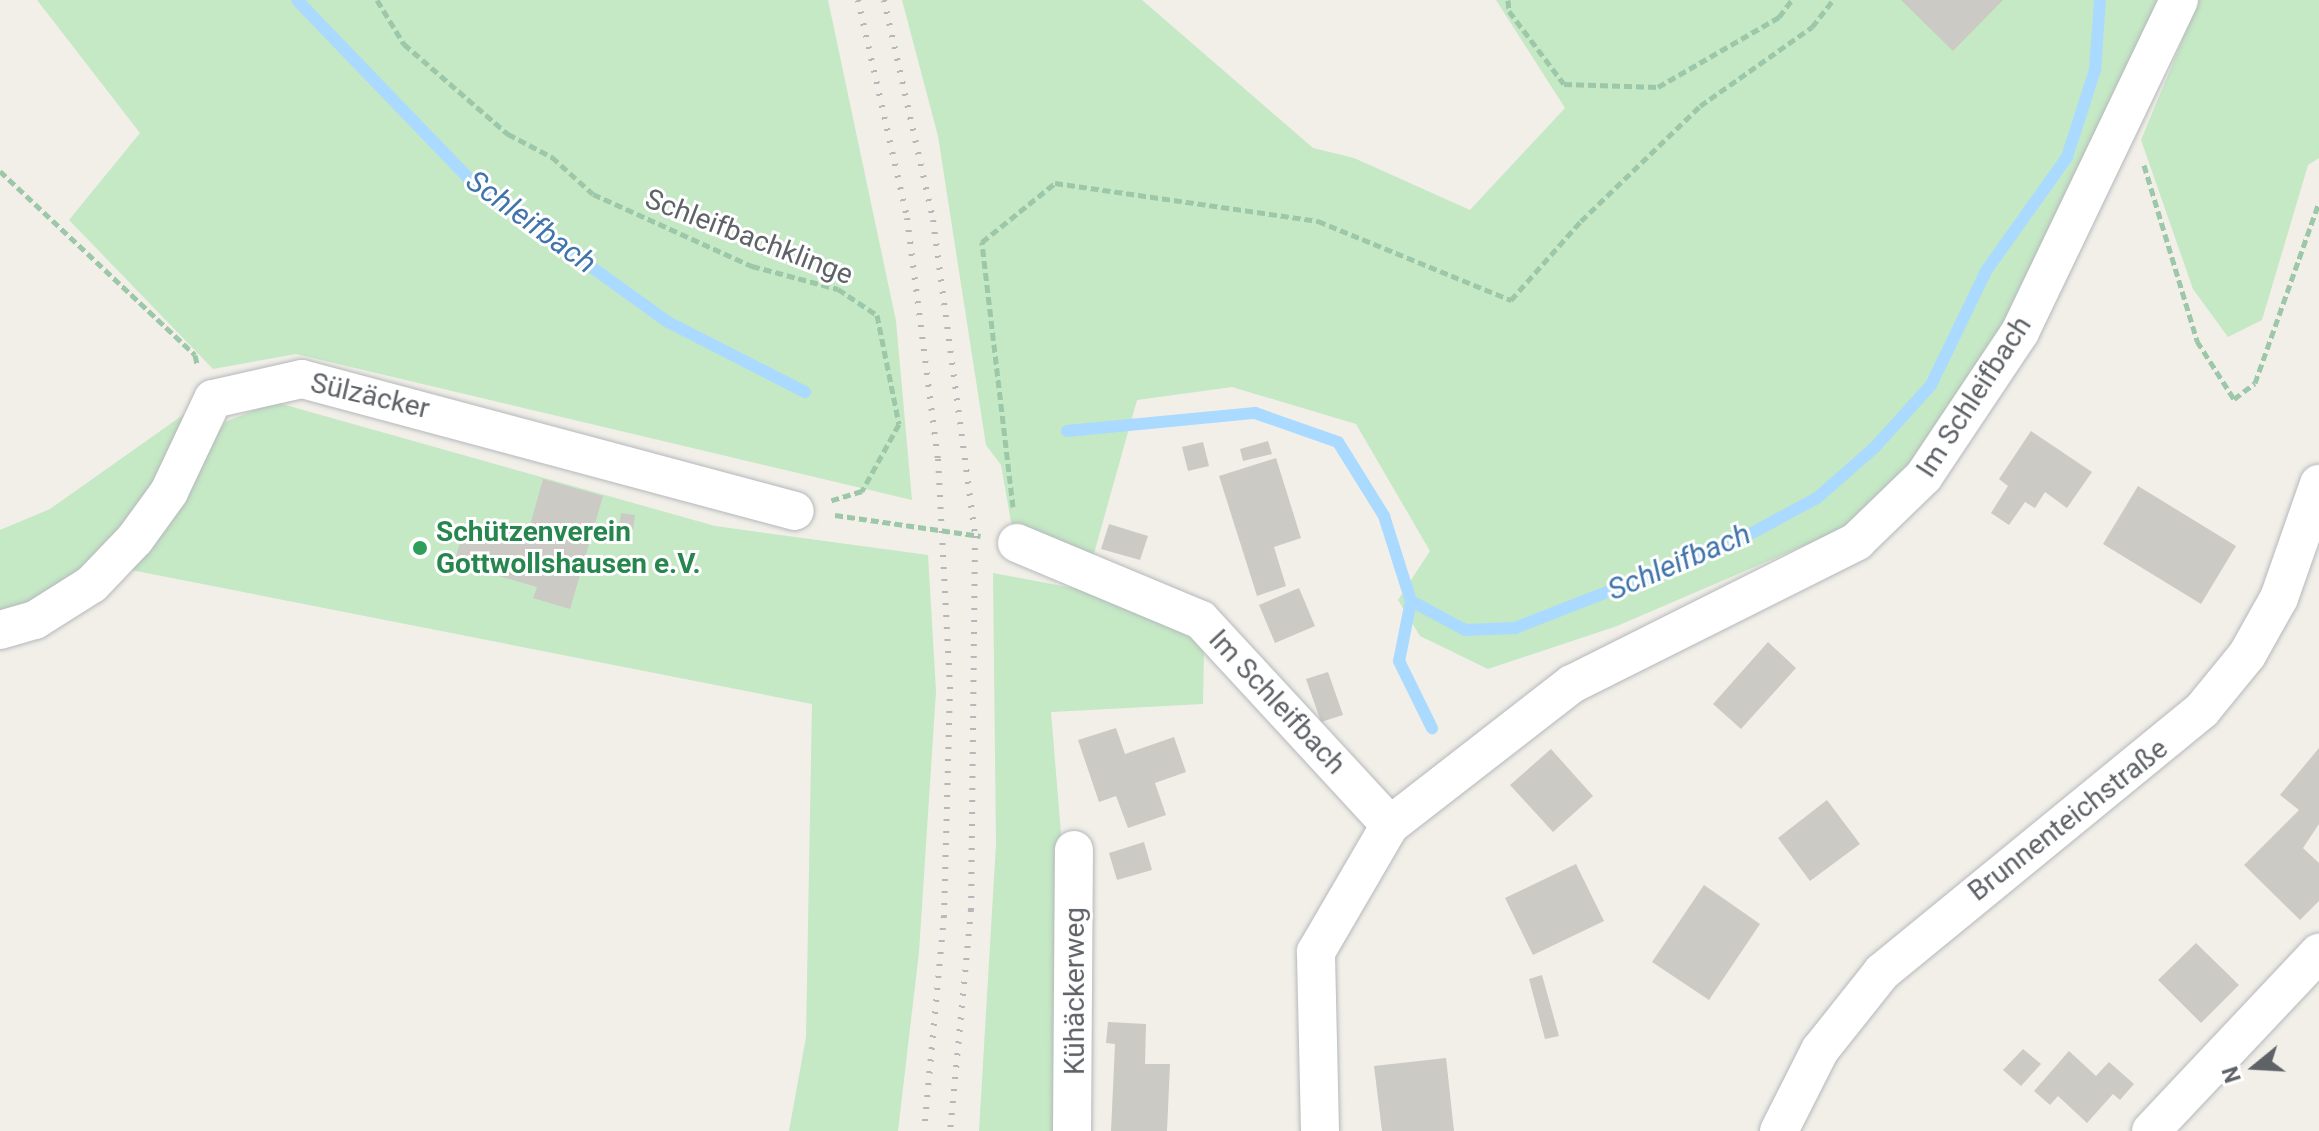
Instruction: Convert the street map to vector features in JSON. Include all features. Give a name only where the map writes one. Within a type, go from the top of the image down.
[{"type":"street","name":"Im Schleifbach","points":[[1320,1131],[1316,952],[1390,825],[1572,684],[1857,541],[1924,476],[2020,332],[2130,109],[2179,0]]},
{"type":"street","name":"Sülzäcker","points":[[207,408],[213,399],[302,379],[795,511]]},
{"type":"street","points":[[0,630],[35,620],[92,584],[135,539],[169,492],[207,408]]},
{"type":"street","name":"Brunnenteichstraße","points":[[1779,1131],[1820,1050],[1882,972],[2202,710],[2247,655],[2279,598],[2312,527],[2319,484]]},
{"type":"street","name":"Im Schleifbach","points":[[1017,543],[1201,620],[1390,825]]},
{"type":"street","name":"Kühäckerweg","points":[[1072,1131],[1074,850]]},
{"type":"street","points":[[2151,1131],[2319,953]]},
{"type":"path","name":"Schleifbachklinge","points":[[377,0],[404,44],[508,134],[552,157],[593,194],[752,266],[838,289],[877,315],[899,424],[862,491],[795,511]]},
{"type":"path","points":[[1508,0],[1509,11],[1564,84],[1658,87],[1779,17],[1792,0]]},
{"type":"path","points":[[795,511],[1017,543],[982,242],[1055,183],[1318,221],[1511,300],[1581,221],[1700,106],[1812,27],[1833,0]]},
{"type":"path","points":[[2130,109],[2197,341],[2234,399],[2255,383],[2319,202]]},
{"type":"path","points":[[0,171],[195,355],[207,408]]},
{"type":"green space","points":[[37,0],[828,0],[896,321],[912,500],[296,354],[213,369],[69,220],[140,133]]},
{"type":"green space","points":[[902,0],[1142,0],[1313,148],[1354,158],[1470,210],[1565,108],[1496,0],[2170,0],[2006,320],[1917,466],[1852,525],[1617,626],[1488,669],[1420,636],[1398,600],[1430,551],[1356,424],[1232,387],[1137,400],[1093,557],[1013,533],[1001,465],[986,445],[938,136]]},
{"type":"green space","points":[[2199,0],[2319,0],[2319,158],[2308,165],[2262,320],[2228,337],[2193,289],[2141,140]]},
{"type":"green space","points":[[275,402],[715,526],[928,555],[936,691],[919,952],[898,1131],[789,1131],[806,1037],[812,704],[126,569],[225,422]]},
{"type":"green space","points":[[190,410],[164,470],[89,571],[0,621],[0,530],[50,509]]},
{"type":"green space","points":[[993,573],[1110,595],[1204,645],[1203,704],[1051,712],[1066,894],[1053,1131],[979,1131],[996,844]]},
{"type":"building","points":[[1901,0],[2003,0],[1953,51]]},
{"type":"building","points":[[2031,431],[2092,472],[2067,508],[2045,492],[2035,508],[2025,502],[2009,525],[1991,513],[2008,486],[1999,479]]},
{"type":"building","points":[[1268,441],[1272,454],[1243,461],[1240,449]]},
{"type":"building","points":[[1203,442],[1209,466],[1188,471],[1182,447]]},
{"type":"building","points":[[1276,458],[1301,538],[1274,547],[1286,586],[1257,596],[1219,476]]},
{"type":"building","points":[[543,479],[603,496],[570,609],[533,598],[537,587],[454,563],[465,526],[525,543]]},
{"type":"building","points":[[2138,486],[2236,546],[2201,604],[2103,544]]},
{"type":"building","points":[[621,513],[635,515],[633,530],[619,527]]},
{"type":"building","points":[[1109,524],[1148,536],[1140,560],[1101,549]]},
{"type":"building","points":[[1299,588],[1315,626],[1275,643],[1259,605]]},
{"type":"building","points":[[1768,642],[1796,668],[1741,729],[1713,704]]},
{"type":"building","points":[[1328,672],[1343,715],[1321,722],[1306,679]]},
{"type":"building","points":[[1116,728],[1125,754],[1174,737],[1186,772],[1155,783],[1166,815],[1128,828],[1116,796],[1099,802],[1078,740]]},
{"type":"building","points":[[2319,748],[2319,824],[2303,848],[2319,863],[2319,901],[2300,920],[2244,865],[2299,810],[2280,795]]},
{"type":"building","points":[[1551,749],[1593,796],[1553,832],[1510,785]]},
{"type":"building","points":[[1827,800],[1860,844],[1810,881],[1778,838]]},
{"type":"building","points":[[1144,842],[1152,870],[1117,880],[1109,853]]},
{"type":"building","points":[[1576,864],[1604,921],[1533,955],[1505,898]]},
{"type":"building","points":[[1704,885],[1760,924],[1709,1000],[1652,962]]},
{"type":"building","points":[[2196,943],[2239,985],[2201,1023],[2158,980]]},
{"type":"building","points":[[1542,975],[1559,1036],[1545,1039],[1529,979]]},
{"type":"building","points":[[1108,1022],[1146,1024],[1145,1064],[1170,1064],[1167,1131],[1111,1131],[1115,1044],[1106,1043]]},
{"type":"building","points":[[2023,1049],[2041,1064],[2021,1086],[2003,1070]]},
{"type":"building","points":[[2069,1051],[2096,1076],[2109,1062],[2134,1084],[2120,1100],[2113,1094],[2087,1123],[2058,1096],[2050,1105],[2034,1091]]},
{"type":"building","points":[[1446,1058],[1454,1131],[1382,1131],[1374,1066]]},
{"type":"waterway","name":"Schleifbach","points":[[297,0],[468,178],[668,322],[805,392]]},
{"type":"waterway","name":"Schleifbach","points":[[1067,431],[1255,413],[1338,442],[1384,516],[1411,601],[1465,630],[1515,628],[1735,542],[1817,498],[1875,447],[1931,385],[1986,271],[2067,157],[2095,70],[2100,0]]},
{"type":"waterway","points":[[1411,601],[1399,661],[1432,728]]},
{"type":"railway","points":[[858,0],[907,218],[938,459],[950,687],[944,916],[924,1131]]},
{"type":"railway","points":[[884,0],[933,220],[975,536],[971,910],[950,1131]]},
{"type":"place","name":"Schützenverein Gottwollshausen e.V.","points":[[420,548]]}]
